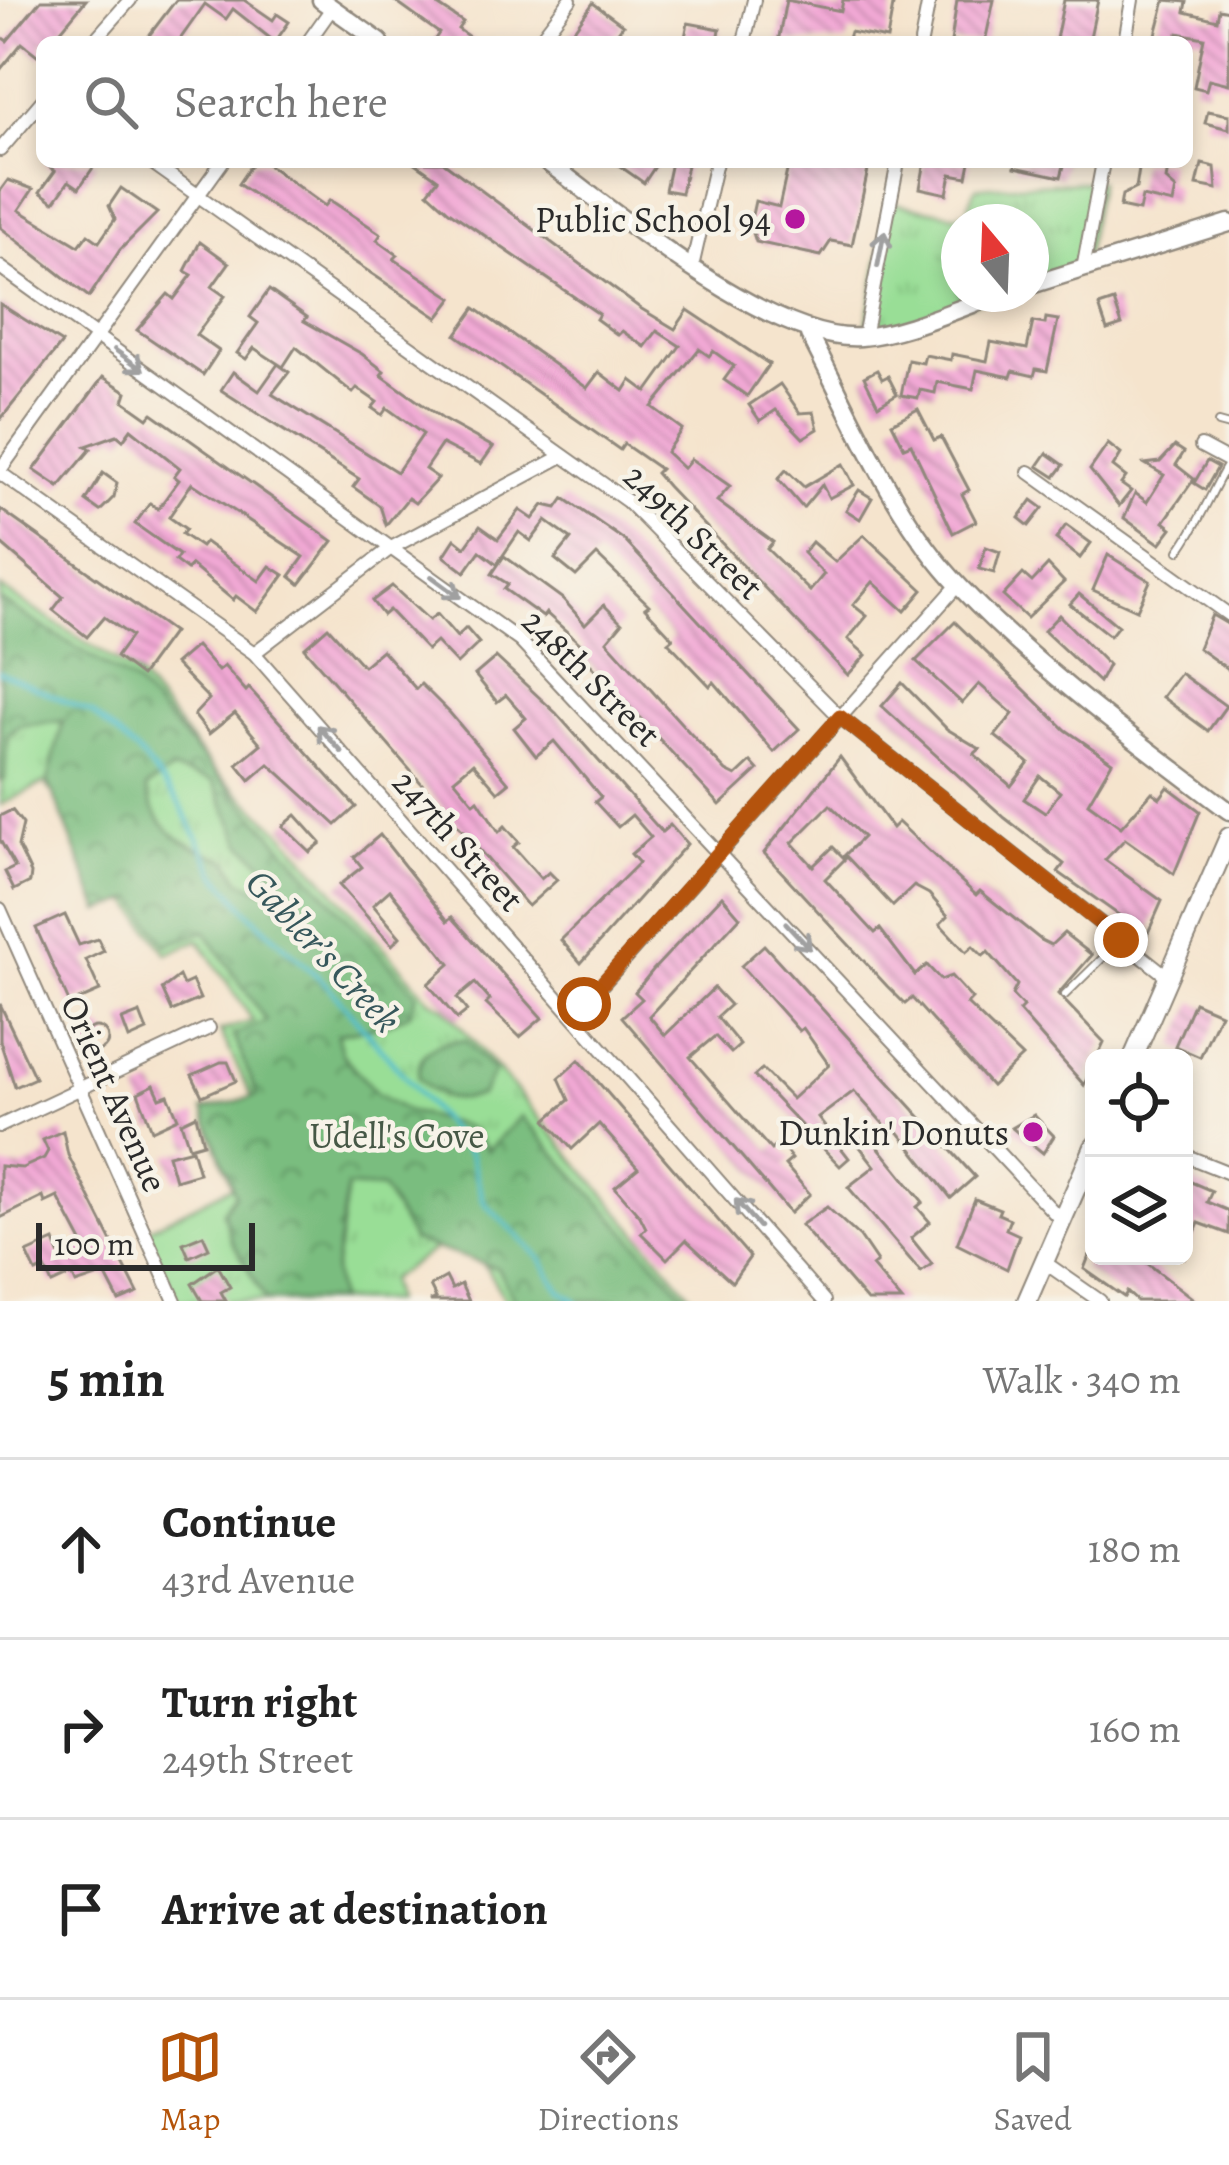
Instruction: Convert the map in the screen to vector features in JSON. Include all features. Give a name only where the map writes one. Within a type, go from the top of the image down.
[{"type":"main road","points":[[1136,1049],[1229,837]]},
{"type":"main road","points":[[1027,1301],[1090,1157]]},
{"type":"street","points":[[98,36],[130,0]]},
{"type":"street","points":[[543,36],[570,0]]},
{"type":"street","points":[[745,36],[754,0]]},
{"type":"street","points":[[922,36],[929,0]]},
{"type":"street","points":[[1126,36],[1132,0]]},
{"type":"street","points":[[311,36],[326,4],[371,36]]},
{"type":"street","points":[[0,150],[36,108]]},
{"type":"street","name":"249th Street","points":[[160,168],[627,500],[840,717],[1168,977]]},
{"type":"street","points":[[0,471],[218,168]]},
{"type":"street","points":[[555,168],[692,267],[809,334],[863,337],[943,312]]},
{"type":"street","points":[[692,267],[715,168]]},
{"type":"street","points":[[863,337],[897,168]]},
{"type":"street","points":[[1083,269],[1101,168]]},
{"type":"street","points":[[1049,279],[1229,224]]},
{"type":"street","name":"248th Street","points":[[0,267],[520,641],[1062,1221]]},
{"type":"street","points":[[809,334],[903,511],[958,585],[1087,702],[1229,811]]},
{"type":"street","points":[[1201,446],[1229,462]]},
{"type":"street","points":[[254,652],[391,548],[563,456]]},
{"type":"street","name":"247th Street","points":[[0,471],[254,652],[824,1301]]},
{"type":"street","points":[[1029,472],[1229,615]]},
{"type":"street","points":[[575,1016],[958,585]]},
{"type":"street","name":"Orient Avenue","points":[[0,909],[175,1301]]},
{"type":"street","points":[[0,1126],[209,1028]]},
{"type":"street","points":[[1189,1157],[1229,1173]]},
{"type":"street","points":[[1044,1262],[1100,1301]]},
{"type":"lane","points":[[1218,422],[1229,426]]},
{"type":"lane","points":[[1179,551],[1205,517],[1210,493],[1229,462]]},
{"type":"lane","points":[[1065,995],[1121,940]]},
{"type":"green space","points":[[1099,181],[1083,269],[1049,279],[1049,204],[970,204],[976,187]]},
{"type":"green space","points":[[890,202],[941,212],[944,312],[864,337]]},
{"type":"green space","name":"Udell's Cove","points":[[0,588],[137,675],[212,768],[285,835],[430,1000],[444,1007],[696,1301],[506,1301],[463,1230],[389,1280],[393,1301],[178,1301],[144,1231],[283,1160],[220,1031],[253,1021],[199,940],[167,954],[45,783],[0,805],[6,744],[0,746]]},
{"type":"green space","name":"Udell's Cove","points":[[0,600],[134,683],[417,994],[410,1013],[388,1024],[337,1034],[342,1054],[377,1094],[407,1111],[468,1127],[488,1150],[521,1116],[690,1301],[515,1301],[497,1268],[413,1241],[382,1189],[347,1187],[334,1272],[338,1301],[266,1301],[231,1239],[223,1211],[235,1194],[203,1110],[257,1096],[234,1035],[266,1021],[205,931],[166,945],[135,899],[100,911],[48,781],[63,721],[19,726],[7,736],[5,779],[0,781]],"holes":[[[172,770],[213,781],[242,843],[280,879],[262,890],[240,880],[229,861],[166,828],[146,788]]]},
{"type":"green space","points":[[465,1040],[494,1072],[481,1095],[454,1099],[439,1095],[418,1078],[422,1060],[432,1048]]},
{"type":"building","points":[[41,0],[86,0],[56,36],[36,36],[36,54],[22,43],[0,70],[0,36],[7,41]]},
{"type":"building","points":[[176,0],[244,0],[273,20],[277,14],[289,22],[279,36],[267,36],[233,9],[226,19],[205,4],[182,36],[149,36]]},
{"type":"building","points":[[393,0],[443,0],[439,6],[463,22],[458,29],[468,36],[437,36]]},
{"type":"building","points":[[786,0],[841,11],[843,0],[894,0],[888,36],[850,32],[849,36],[779,36]]},
{"type":"building","points":[[957,0],[994,0],[986,36],[952,36]]},
{"type":"building","points":[[1064,0],[1098,0],[1090,36],[1057,36]]},
{"type":"building","points":[[1165,0],[1187,2],[1185,12],[1217,20],[1219,9],[1229,11],[1229,84],[1209,79],[1206,90],[1194,87],[1204,38],[1178,33],[1156,36]]},
{"type":"building","points":[[593,3],[623,25],[615,36],[569,36]]},
{"type":"building","points":[[688,23],[720,29],[719,36],[685,36]]},
{"type":"building","points":[[1208,111],[1229,115],[1229,129],[1205,123]]},
{"type":"building","points":[[1202,164],[1215,167],[1217,189],[1197,185]]},
{"type":"building","points":[[51,168],[93,168],[79,188],[69,181],[54,202],[40,192],[55,171]]},
{"type":"building","points":[[249,168],[272,168],[325,206],[330,200],[381,234],[377,240],[398,255],[394,259],[453,298],[438,318],[238,184]]},
{"type":"building","points":[[422,168],[451,168],[675,329],[688,310],[769,364],[747,396],[724,380],[734,366],[713,351],[709,356],[699,349],[652,407],[682,429],[666,452],[683,468],[691,459],[730,486],[717,501],[773,542],[767,549],[810,591],[824,574],[803,553],[812,542],[835,562],[864,535],[923,590],[905,611],[873,582],[853,605],[867,616],[848,639],[866,655],[848,675],[667,486],[656,473],[660,469],[624,444],[620,450],[456,335],[475,308],[587,388],[599,372],[624,391],[631,380],[647,392],[680,346],[657,331],[645,347],[622,331],[618,335],[596,319],[599,314],[449,211],[428,192],[438,179]]},
{"type":"building","points":[[623,168],[654,168],[644,183]]},
{"type":"building","points":[[670,168],[686,168],[681,193],[665,190]]},
{"type":"building","points":[[788,168],[868,170],[852,245],[831,241],[821,256],[756,242],[750,224],[755,201],[779,207]]},
{"type":"building","points":[[924,168],[969,168],[967,177],[951,174],[947,194],[920,188]]},
{"type":"building","points":[[1020,168],[1063,168],[1061,177]]},
{"type":"building","points":[[1139,168],[1168,168],[1166,180],[1176,189],[1173,204],[1142,197],[1139,211],[1120,207],[1122,195],[1136,188]]},
{"type":"building","points":[[8,180],[33,189],[19,210],[79,246],[88,234],[99,242],[115,219],[109,206],[121,188],[157,213],[120,250],[89,297],[0,227],[0,191]]},
{"type":"building","points":[[200,242],[229,263],[212,287],[225,296],[196,335],[219,351],[203,375],[137,330],[168,294],[174,299],[192,275],[185,271]]},
{"type":"building","points":[[269,290],[307,317],[304,321],[362,354],[384,371],[381,375],[444,420],[493,447],[481,464],[442,444],[425,469],[438,478],[415,503],[408,498],[386,525],[380,506],[353,487],[359,479],[221,390],[233,372],[259,391],[278,364],[289,372],[272,394],[397,472],[423,434],[387,408],[382,415],[372,408],[377,402],[357,388],[353,393],[296,347],[283,367],[254,348],[246,359],[237,353],[258,323],[250,317]]},
{"type":"building","points":[[1114,301],[1122,325],[1107,330],[1099,306]]},
{"type":"building","points":[[0,304],[62,343],[0,420]]},
{"type":"building","points":[[1046,318],[1058,320],[1047,371],[1036,369],[1034,376],[1013,371],[1011,377],[977,370],[973,389],[937,382],[935,393],[920,390],[918,398],[901,395],[908,360],[923,363],[925,355],[951,360],[952,354],[987,361],[991,342],[1027,349],[1033,322],[1045,324]]},
{"type":"building","points":[[877,370],[882,379],[888,376],[897,394],[878,405],[864,377]]},
{"type":"building","points":[[103,377],[127,392],[124,401],[148,418],[152,413],[333,541],[300,584],[290,576],[304,557],[192,483],[169,517],[186,529],[182,534],[201,547],[205,542],[259,581],[270,566],[284,575],[257,612],[236,596],[233,600],[191,565],[187,570],[175,561],[179,555],[135,524],[150,503],[158,509],[179,480],[174,476],[180,468],[131,429],[123,440],[117,435],[86,446],[91,449],[59,487],[34,470]]},
{"type":"building","points":[[780,384],[800,413],[814,412],[818,429],[803,438],[776,410],[760,421],[749,405]]},
{"type":"building","points":[[918,409],[934,440],[941,437],[969,490],[962,494],[976,521],[953,533],[911,444],[904,447],[892,423]]},
{"type":"building","points":[[1108,444],[1121,454],[1113,467],[1126,477],[1121,484],[1131,491],[1119,506],[1090,470]]},
{"type":"building","points":[[1175,446],[1184,452],[1176,465],[1194,479],[1164,522],[1172,528],[1160,544],[1124,518],[1135,493],[1147,502],[1164,475],[1145,464],[1160,462]]},
{"type":"building","points":[[1047,453],[1064,465],[1055,477],[1038,466]]},
{"type":"building","points":[[1207,461],[1218,467],[1205,490],[1194,483]]},
{"type":"building","points":[[843,464],[854,485],[829,498],[822,485],[803,508],[778,479],[786,470],[804,487]]},
{"type":"building","points":[[103,473],[117,483],[114,497],[100,511],[86,501]]},
{"type":"building","points":[[859,490],[872,498],[860,519],[846,510]]},
{"type":"building","points":[[564,498],[624,540],[799,729],[774,752],[714,682],[710,686],[668,642],[673,638],[645,608],[649,605],[597,555],[576,576],[555,559],[571,539],[546,521],[531,541],[519,532],[497,564],[480,551],[465,572],[444,556],[455,539],[465,547],[480,526],[498,539],[520,510],[533,519],[544,505],[557,508]]},
{"type":"building","points":[[1032,500],[1043,508],[1029,526],[1019,518]]},
{"type":"building","points":[[0,509],[173,632],[141,676],[116,657],[131,636],[104,617],[87,637],[53,610],[63,597],[0,543]]},
{"type":"building","points":[[1066,525],[1091,543],[1080,558],[1056,539]]},
{"type":"building","points":[[986,547],[1000,552],[994,573],[979,569]]},
{"type":"building","points":[[1108,555],[1150,581],[1137,610],[1093,590]]},
{"type":"building","points":[[504,556],[563,599],[585,624],[604,605],[622,623],[607,641],[689,732],[726,771],[736,776],[751,762],[758,770],[720,805],[580,653],[585,648],[546,613],[543,617],[504,589],[508,584],[492,574]]},
{"type":"building","points":[[1048,565],[1064,582],[1027,618],[1003,596],[1023,574],[1032,582]]},
{"type":"building","points":[[392,586],[429,620],[437,614],[457,637],[466,628],[479,643],[457,664],[436,642],[427,650],[389,610],[383,615],[372,601]]},
{"type":"building","points":[[1079,594],[1118,626],[1110,636],[1070,604]]},
{"type":"building","points":[[1059,615],[1108,665],[1099,682],[1044,631]]},
{"type":"building","points":[[1212,615],[1229,625],[1229,670],[1198,648]]},
{"type":"building","points":[[955,622],[1066,730],[1112,762],[1088,803],[1121,827],[1152,792],[1160,798],[1168,787],[1200,811],[1174,874],[1125,839],[1105,860],[1162,901],[1147,935],[1058,872],[1064,864],[1005,818],[882,706],[902,683],[947,729],[980,749],[974,754],[1011,786],[1029,763],[995,736],[1013,714],[979,684],[962,703],[916,661]],"holes":[[[1040,776],[1060,792],[1045,813],[1024,799]]]},
{"type":"building","points":[[328,627],[363,666],[382,650],[416,689],[421,684],[450,713],[509,783],[498,792],[473,763],[454,779],[474,803],[478,800],[499,832],[505,826],[519,842],[513,847],[541,879],[549,872],[557,880],[528,906],[304,648]]},
{"type":"building","points":[[196,646],[218,671],[224,666],[246,691],[249,688],[356,807],[336,825],[269,764],[250,780],[237,764],[261,744],[235,713],[209,734],[194,715],[209,699],[175,664]]},
{"type":"building","points":[[496,657],[556,713],[662,832],[670,825],[687,844],[581,963],[561,940],[639,863],[631,854],[651,837],[632,815],[618,827],[595,802],[601,797],[554,741],[536,756],[514,728],[526,718],[506,695],[497,702],[475,675]]},
{"type":"building","points":[[1180,673],[1226,706],[1208,731],[1162,697]]},
{"type":"building","points":[[840,757],[892,828],[898,822],[976,895],[980,891],[1041,940],[1051,945],[1064,933],[1092,955],[1058,994],[1104,1042],[1101,1049],[1085,1049],[1084,1085],[1019,1011],[1023,1007],[1012,995],[1017,985],[988,952],[983,956],[973,946],[966,952],[940,924],[948,916],[929,894],[914,886],[893,906],[845,855],[863,837],[830,805],[792,843],[813,866],[833,847],[845,859],[825,879],[875,933],[880,929],[915,975],[927,965],[941,980],[951,976],[972,999],[967,1004],[1022,1057],[991,1086],[912,998],[905,1004],[764,853]]},
{"type":"building","points":[[12,810],[23,824],[18,846],[31,873],[30,882],[14,890],[5,872],[15,867],[0,840],[0,816]]},
{"type":"building","points":[[296,815],[321,843],[310,852],[283,826]]},
{"type":"building","points":[[380,835],[448,921],[452,917],[542,1018],[520,1037],[486,1004],[490,1000],[475,983],[457,998],[467,1011],[457,1019],[428,984],[450,964],[390,890],[373,905],[400,937],[392,945],[339,885],[362,867],[354,857]]},
{"type":"building","points":[[722,896],[740,917],[649,1016],[665,1035],[714,988],[730,1005],[717,1017],[740,1045],[731,1053],[715,1036],[690,1057],[771,1150],[779,1143],[792,1159],[785,1165],[810,1194],[790,1213],[622,1017],[642,999],[635,992],[653,970]]},
{"type":"building","points":[[65,915],[79,945],[98,939],[104,951],[86,960],[100,991],[70,1004],[36,928]]},
{"type":"building","points":[[764,945],[975,1177],[951,1198],[893,1125],[888,1129],[854,1091],[818,1118],[849,1158],[840,1166],[754,1076],[762,1069],[792,1099],[829,1065],[803,1028],[799,1031],[741,966]]},
{"type":"building","points":[[179,976],[183,985],[192,981],[200,999],[172,1011],[162,989]]},
{"type":"building","points":[[1194,1002],[1220,1013],[1200,1057],[1193,1049],[1175,1046]]},
{"type":"building","points":[[0,1004],[35,1078],[15,1087],[0,1041]]},
{"type":"building","points":[[140,1013],[147,1031],[129,1039],[122,1020]]},
{"type":"building","points":[[96,1027],[108,1039],[96,1051],[84,1039]]},
{"type":"building","points":[[579,1060],[750,1257],[732,1282],[686,1240],[667,1259],[641,1233],[646,1228],[640,1216],[615,1187],[638,1168],[599,1124],[572,1149],[546,1120],[569,1100],[559,1078]]},
{"type":"building","points":[[228,1062],[236,1081],[202,1096],[192,1075]]},
{"type":"building","points":[[154,1085],[160,1098],[168,1095],[178,1118],[152,1130],[138,1093]]},
{"type":"building","points":[[196,1115],[203,1143],[189,1147],[181,1122]]},
{"type":"building","name":"Dunkin' Donuts","points":[[1034,1115],[1054,1136],[1043,1153],[1012,1128]]},
{"type":"building","points":[[63,1131],[68,1155],[138,1293],[119,1301],[105,1274],[76,1284],[72,1275],[52,1284],[45,1268],[36,1272],[27,1253],[54,1241],[59,1254],[83,1244],[58,1197],[45,1203],[43,1197],[0,1218],[0,1166],[22,1168],[44,1158],[48,1151],[43,1140]]},
{"type":"building","points":[[868,1134],[923,1202],[917,1207],[930,1222],[911,1238],[932,1264],[921,1272],[848,1187],[875,1166],[857,1143]]},
{"type":"building","points":[[192,1149],[199,1173],[175,1180],[168,1155]]},
{"type":"building","points":[[1193,1183],[1212,1191],[1207,1202],[1229,1211],[1229,1234],[1199,1223],[1193,1237]]},
{"type":"building","points":[[975,1199],[1000,1209],[998,1214],[1010,1219],[1006,1229],[1019,1235],[1007,1269],[957,1244]]},
{"type":"building","points":[[827,1207],[860,1237],[877,1262],[872,1266],[902,1301],[867,1301],[801,1225]]},
{"type":"building","points":[[203,1235],[209,1248],[189,1257],[183,1243]]},
{"type":"building","points":[[1086,1265],[1150,1265],[1196,1301],[1137,1301],[1084,1269]]},
{"type":"building","points":[[218,1266],[230,1287],[221,1292],[226,1301],[202,1301],[192,1284]]},
{"type":"building","points":[[446,1277],[452,1289],[461,1284],[469,1301],[430,1301],[436,1298],[430,1286]]},
{"type":"waterway","name":"Gabler’s Creek","points":[[0,672],[92,713],[140,755],[180,804],[217,875],[252,916],[328,986],[412,1085],[470,1154],[484,1202],[541,1259],[560,1291],[577,1301]]},
{"type":"place","name":"Public School 94","points":[[795,219]]},
{"type":"place","name":"Dunkin' Donuts","points":[[1033,1132]]},
{"type":"route","points":[[584,1004],[840,717],[1121,940]]}]
